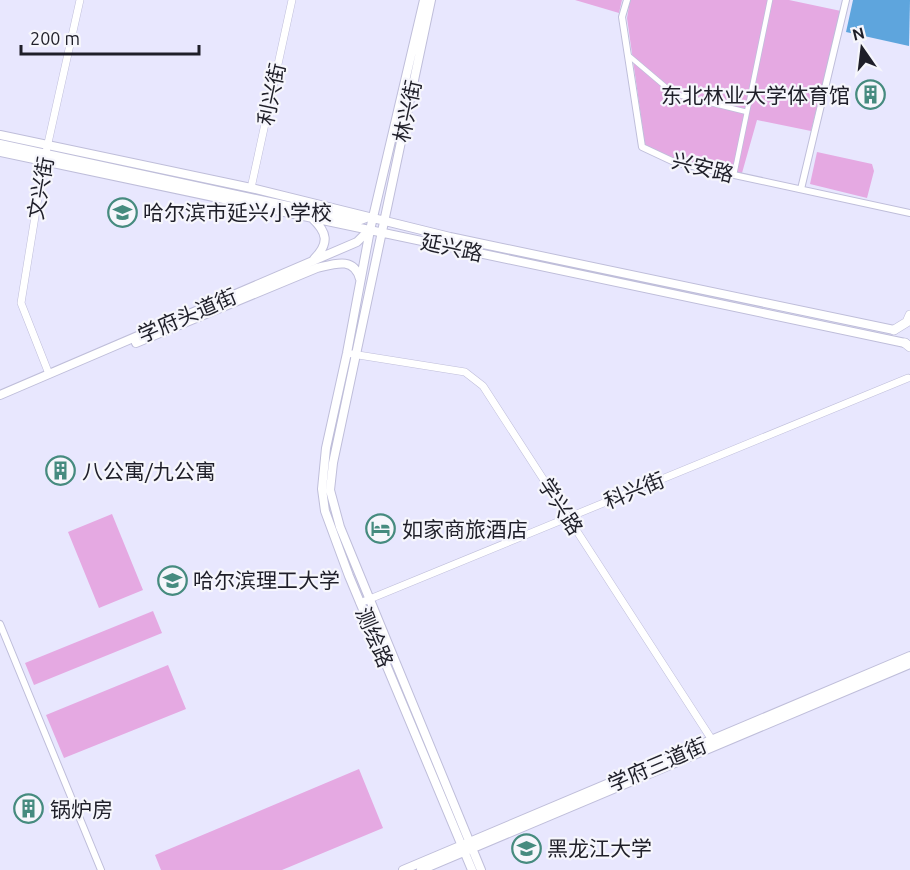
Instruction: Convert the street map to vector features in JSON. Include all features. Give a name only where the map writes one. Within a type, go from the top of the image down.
[{"type":"main road","name":"林兴街","points":[[369,219],[424,0]]},
{"type":"main road","name":"林兴街","points":[[383,221],[431,0]]},
{"type":"main road","name":"延兴路","points":[[0,135],[45,153],[312,218],[907,345]]},
{"type":"main road","points":[[0,144],[358,221],[369,219]]},
{"type":"main road","name":"延兴路","points":[[0,152],[45,153],[251,188],[358,213],[369,219],[894,330]]},
{"type":"main road","points":[[305,265],[320,253],[326,241],[325,232],[312,218]]},
{"type":"main road","name":"测绘路","points":[[369,219],[370,230],[360,281],[330,490],[340,526],[467,847],[472,870]]},
{"type":"main road","name":"测绘路","points":[[383,221],[326,448],[322,489],[328,518],[360,603],[467,847],[480,870]]},
{"type":"main road","name":"学府头道街","points":[[0,395],[357,242],[370,230]]},
{"type":"main road","name":"学府头道街","points":[[0,400],[317,268],[350,264],[358,272],[360,281]]},
{"type":"main road","points":[[894,330],[907,322],[910,315]]},
{"type":"main road","name":"学府三道街","points":[[714,743],[910,656]]},
{"type":"main road","name":"学府三道街","points":[[403,870],[467,847],[714,743],[910,664]]},
{"type":"main road","name":"学府三道街","points":[[421,870],[467,847]]},
{"type":"street","name":"文兴街","points":[[49,374],[21,303],[45,153],[80,0]]},
{"type":"street","name":"利兴街","points":[[251,188],[292,0]]},
{"type":"street","name":"兴安路","points":[[627,0],[622,17],[642,147],[674,162],[910,213]]},
{"type":"street","points":[[734,175],[770,0]]},
{"type":"street","points":[[801,189],[846,0]]},
{"type":"street","points":[[628,55],[674,94],[747,112]]},
{"type":"street","name":"学兴路","points":[[351,354],[465,372],[483,386],[714,743]]},
{"type":"street","name":"科兴街","points":[[360,603],[908,378]]},
{"type":"street","points":[[0,624],[101,870]]},
{"type":"shaded area","points":[[575,0],[622,0],[619,13]]},
{"type":"shaded area","points":[[630,0],[789,0],[841,11],[811,131],[757,120],[742,173],[675,160],[645,145],[627,18]]},
{"type":"shaded area","points":[[817,152],[872,164],[874,171],[867,198],[810,184]]},
{"type":"shaded area","points":[[112,514],[143,590],[99,608],[68,532]]},
{"type":"shaded area","points":[[153,611],[162,633],[34,685],[25,663]]},
{"type":"shaded area","points":[[168,665],[186,709],[64,758],[46,715]]},
{"type":"shaded area","points":[[359,769],[383,828],[282,870],[161,870],[155,855]]},
{"type":"water","points":[[853,0],[910,0],[909,46],[846,32]]},
{"type":"place","name":"东北林业大学体育馆","points":[[871,95]]},
{"type":"place","name":"哈尔滨市延兴小学校","points":[[122,212]]},
{"type":"place","name":"八公寓/九公寓","points":[[61,471]]},
{"type":"place","name":"如家商旅酒店","points":[[381,529]]},
{"type":"place","name":"哈尔滨理工大学","points":[[172,580]]},
{"type":"place","name":"锅炉房","points":[[29,809]]},
{"type":"place","name":"黑龙江大学","points":[[526,848]]}]
